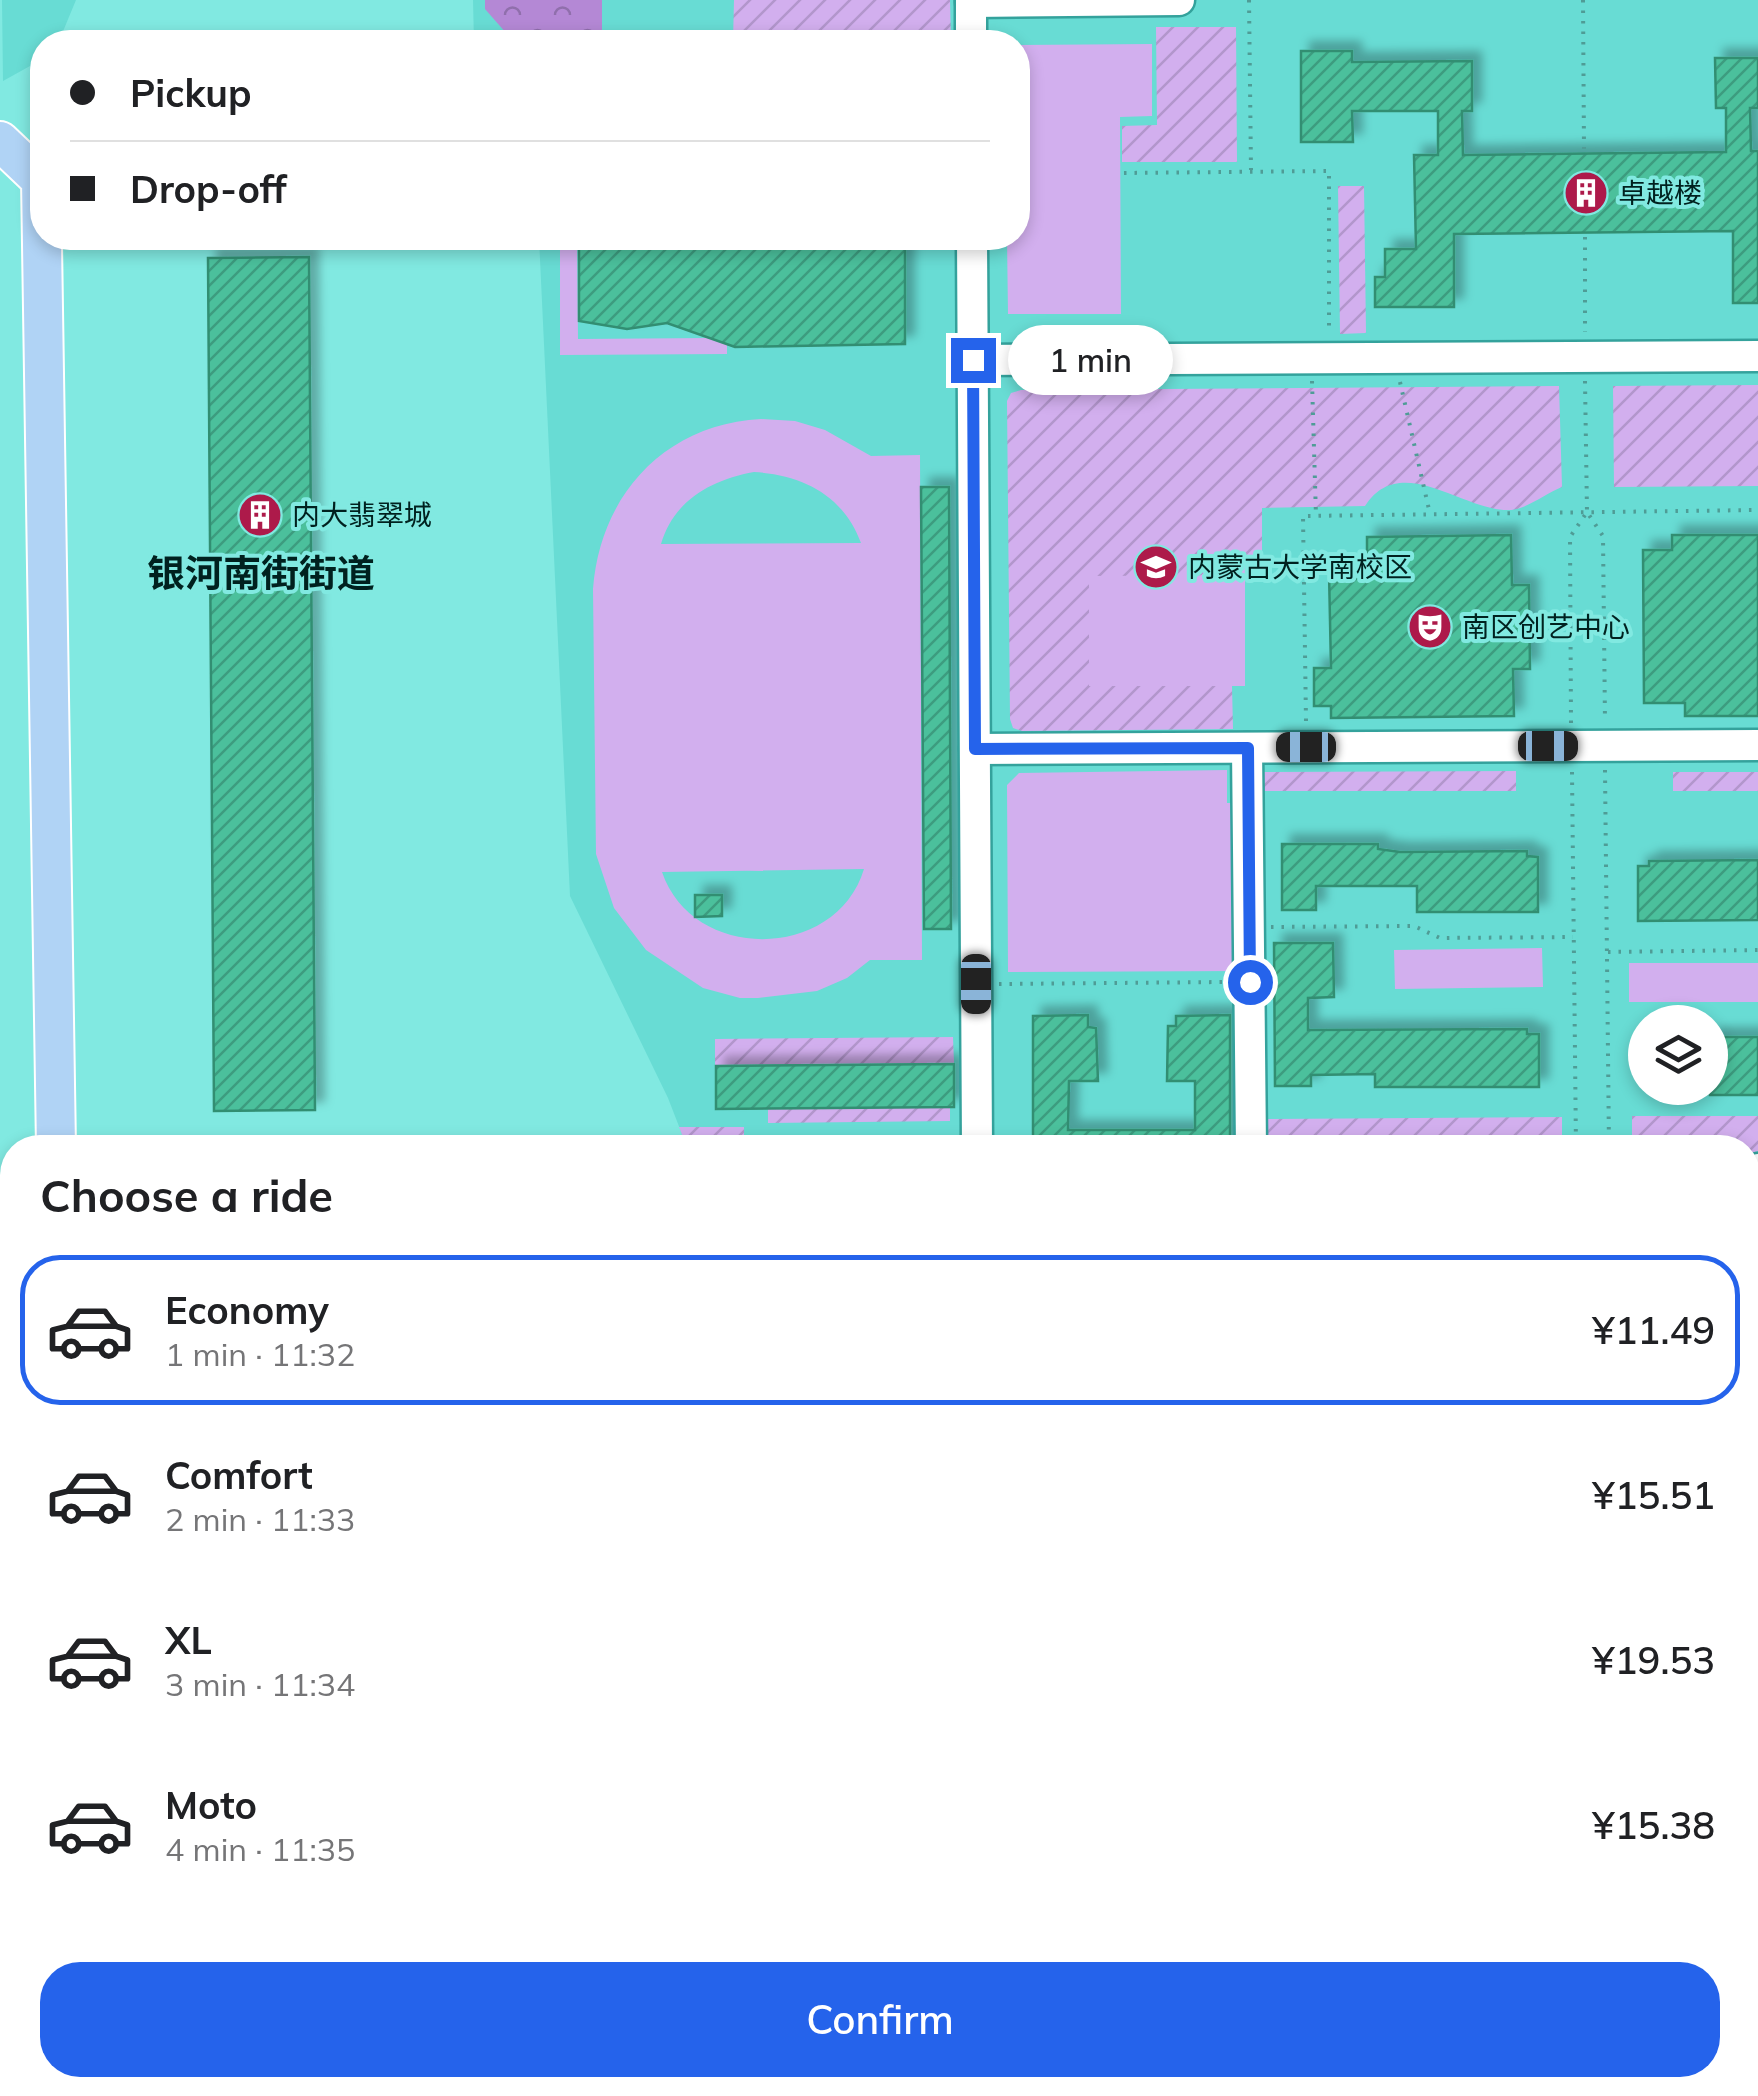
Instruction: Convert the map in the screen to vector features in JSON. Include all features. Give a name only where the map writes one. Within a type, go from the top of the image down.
[{"type":"main road","points":[[0,141],[30,170]]},
{"type":"main road","points":[[42,250],[56,1135]]},
{"type":"lane","points":[[971,30],[971,1],[1179,0]]},
{"type":"lane","points":[[972,250],[978,1135]]},
{"type":"lane","points":[[973,360],[1758,356]]},
{"type":"lane","points":[[975,749],[1758,745]]},
{"type":"lane","points":[[1248,748],[1251,1135]]},
{"type":"path","points":[[1249,0],[1251,172]]},
{"type":"path","points":[[1583,0],[1584,148]]},
{"type":"path","points":[[1124,173],[1328,171],[1316,516]]},
{"type":"path","points":[[1394,358],[1430,514]]},
{"type":"path","points":[[1306,747],[1302,516],[1758,510]]},
{"type":"path","points":[[1587,512],[1603,536],[1609,1135]]},
{"type":"path","points":[[1576,1135],[1570,537],[1587,512]]},
{"type":"path","points":[[1249,927],[1414,926],[1440,938],[1573,936]]},
{"type":"path","points":[[1608,952],[1758,950]]},
{"type":"path","points":[[976,984],[1250,982]]},
{"type":"shaded area","points":[[2,0],[76,0],[64,30],[30,30],[30,66],[3,81]]},
{"type":"shaded area","name":"内蒙古大学南校区","points":[[473,0],[1758,0],[1758,1135],[682,1135],[570,896],[540,250],[1030,250],[1030,30],[474,30]]},
{"type":"shaded area","points":[[734,0],[950,0],[951,30],[733,30]]},
{"type":"shaded area","points":[[1156,27],[1236,27],[1237,162],[1122,162],[1122,126],[1157,125]]},
{"type":"shaded area","points":[[1152,44],[1152,116],[1120,117],[1121,314],[1008,314],[1007,250],[1030,250],[1030,45]]},
{"type":"shaded area","points":[[1338,186],[1364,186],[1366,333],[1340,334]]},
{"type":"shaded area","points":[[560,250],[577,250],[578,339],[711,338],[727,344],[727,354],[560,355]]},
{"type":"shaded area","points":[[1758,385],[1758,486],[1614,487],[1613,386]]},
{"type":"shaded area","points":[[1559,386],[1562,487],[1524,506],[1511,510],[1493,508],[1415,483],[1397,483],[1380,490],[1365,506],[1262,508],[1262,575],[1089,576],[1089,686],[1232,686],[1233,729],[1013,728],[1007,401],[1011,393]]},
{"type":"shaded area","points":[[761,419],[795,421],[825,430],[871,456],[920,455],[922,960],[870,960],[847,978],[817,991],[758,998],[740,998],[703,988],[646,950],[614,908],[596,854],[593,589],[598,555],[624,495],[644,471],[695,434]],"holes":[[[754,472],[789,478],[819,491],[844,512],[861,543],[661,544],[675,515],[696,494],[723,480]],[[864,869],[849,899],[825,921],[796,934],[764,939],[732,935],[703,923],[678,902],[662,872]]]},
{"type":"shaded area","points":[[1089,575],[1245,575],[1245,686],[1089,686]]},
{"type":"shaded area","points":[[1227,770],[1227,803],[1239,803],[1242,971],[1008,972],[1007,785],[1019,773]]},
{"type":"shaded area","points":[[1516,771],[1516,791],[1261,791],[1261,772]]},
{"type":"shaded area","points":[[1673,772],[1758,772],[1758,791],[1673,791]]},
{"type":"shaded area","points":[[1542,948],[1543,987],[1395,989],[1394,950]]},
{"type":"shaded area","points":[[1629,963],[1758,963],[1758,1002],[1629,1002]]},
{"type":"shaded area","points":[[953,1037],[954,1063],[715,1065],[715,1039]]},
{"type":"shaded area","points":[[950,1107],[950,1121],[768,1123],[768,1108]]},
{"type":"shaded area","points":[[1632,1116],[1758,1116],[1758,1135],[1632,1135]]},
{"type":"shaded area","points":[[1562,1117],[1562,1135],[1260,1135],[1260,1119]]},
{"type":"shaded area","points":[[679,1127],[744,1127],[744,1135],[682,1135]]},
{"type":"green space","points":[[485,0],[602,0],[602,30],[503,30],[485,9]]},
{"type":"building","name":"卓越楼","points":[[1301,51],[1352,51],[1352,62],[1472,61],[1472,111],[1462,111],[1463,155],[1726,152],[1726,108],[1716,108],[1715,58],[1758,58],[1758,108],[1750,108],[1751,151],[1758,151],[1758,303],[1733,303],[1733,231],[1454,234],[1454,307],[1375,307],[1375,277],[1385,277],[1385,249],[1416,249],[1414,155],[1438,155],[1438,111],[1352,111],[1353,142],[1301,142]]},
{"type":"building","points":[[579,250],[905,250],[905,344],[735,347],[667,323],[627,329],[579,321]]},
{"type":"building","name":"内大翡翠城","points":[[309,257],[315,1110],[214,1111],[208,258]]},
{"type":"building","points":[[921,487],[949,487],[951,929],[924,929]]},
{"type":"building","name":"南区创艺中心","points":[[1511,535],[1512,585],[1529,585],[1530,669],[1513,669],[1514,716],[1331,718],[1331,706],[1314,706],[1314,668],[1331,668],[1329,572],[1367,572],[1367,537]]},
{"type":"building","points":[[1672,535],[1758,535],[1758,716],[1685,716],[1685,703],[1644,703],[1643,550],[1672,550]]},
{"type":"building","points":[[1282,844],[1378,844],[1378,849],[1400,852],[1527,851],[1527,856],[1538,857],[1538,912],[1417,912],[1417,886],[1316,886],[1316,910],[1282,910]]},
{"type":"building","points":[[1758,860],[1758,920],[1638,921],[1638,866],[1649,866],[1649,861]]},
{"type":"building","points":[[695,895],[722,895],[722,916],[695,917]]},
{"type":"building","points":[[1274,943],[1333,943],[1334,997],[1308,998],[1308,1030],[1527,1029],[1527,1034],[1539,1034],[1539,1087],[1375,1087],[1375,1074],[1311,1075],[1311,1086],[1275,1086]]},
{"type":"building","points":[[1088,1015],[1088,1027],[1096,1028],[1098,1081],[1069,1081],[1068,1130],[1195,1130],[1195,1081],[1167,1081],[1168,1026],[1176,1026],[1176,1016],[1230,1015],[1230,1135],[1033,1135],[1033,1016]]},
{"type":"building","points":[[1728,1037],[1758,1037],[1758,1095],[1728,1095]]},
{"type":"building","points":[[954,1064],[954,1107],[716,1109],[716,1066]]},
{"type":"place","name":"卓越楼","points":[[1586,193]]},
{"type":"place","name":"内大翡翠城","points":[[260,515]]},
{"type":"place","name":"内蒙古大学南校区","points":[[1156,567]]},
{"type":"place","name":"南区创艺中心","points":[[1430,627]]},
{"type":"district","name":"银河南街街道","points":[[261,574]]},
{"type":"route","points":[[973,360],[975,749],[1248,748],[1250,982]]}]
